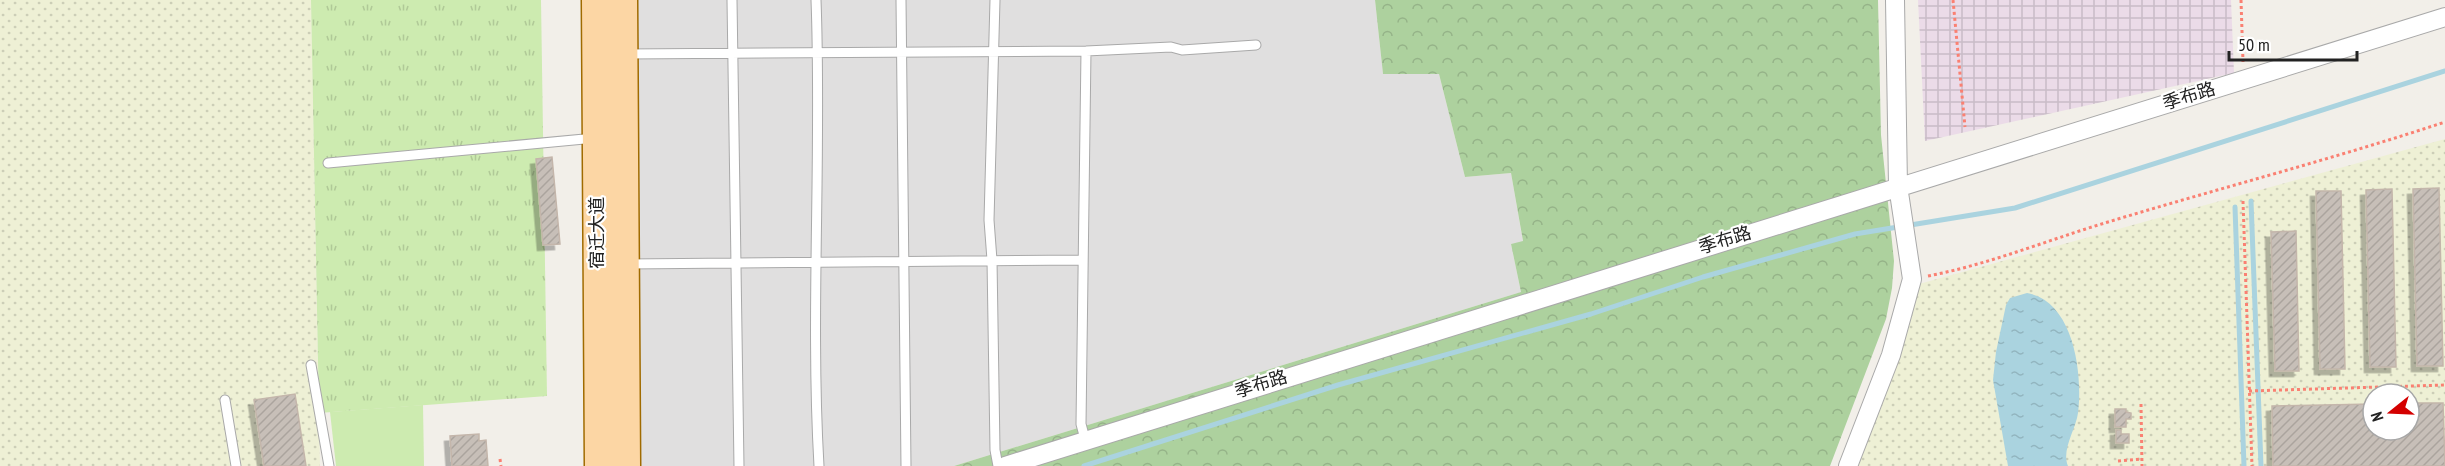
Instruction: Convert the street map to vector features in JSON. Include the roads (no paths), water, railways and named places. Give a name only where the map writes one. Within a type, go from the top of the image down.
[{"type":"main road","name":"宿迁大道","points":[[596,0],[599,466]]},
{"type":"main road","name":"宿迁大道","points":[[623,0],[626,466]]},
{"type":"street","points":[[1848,466],[1891,355],[1912,279],[1898,186],[1895,0]]},
{"type":"street","name":"季布路","points":[[1005,466],[1085,439],[2445,17]]},
{"type":"lane","points":[[732,0],[739,466]]},
{"type":"lane","points":[[816,0],[818,52],[814,262],[815,394],[819,466]]},
{"type":"lane","points":[[901,0],[902,263],[906,466]]},
{"type":"lane","points":[[994,0],[989,220],[992,260],[995,450],[998,466]]},
{"type":"lane","points":[[623,54],[1086,51],[1171,47],[1182,50],[1256,45]]},
{"type":"lane","points":[[1085,439],[1081,424],[1086,51]]},
{"type":"lane","points":[[328,163],[597,138]]},
{"type":"lane","points":[[625,264],[1083,260]]},
{"type":"lane","points":[[310,365],[329,466]]},
{"type":"lane","points":[[225,399],[236,466]]},
{"type":"water","points":[[2027,293],[2043,299],[2056,310],[2072,341],[2079,379],[2079,397],[2077,419],[2066,453],[2068,466],[2008,466],[1993,380],[1996,352],[2006,305],[2010,298]]},
{"type":"waterway","points":[[1084,466],[1338,385],[1591,314],[1703,277],[1855,234],[2015,208],[2445,71]]},
{"type":"waterway","points":[[2251,201],[2261,466]]},
{"type":"waterway","points":[[2235,207],[2244,466]]}]
